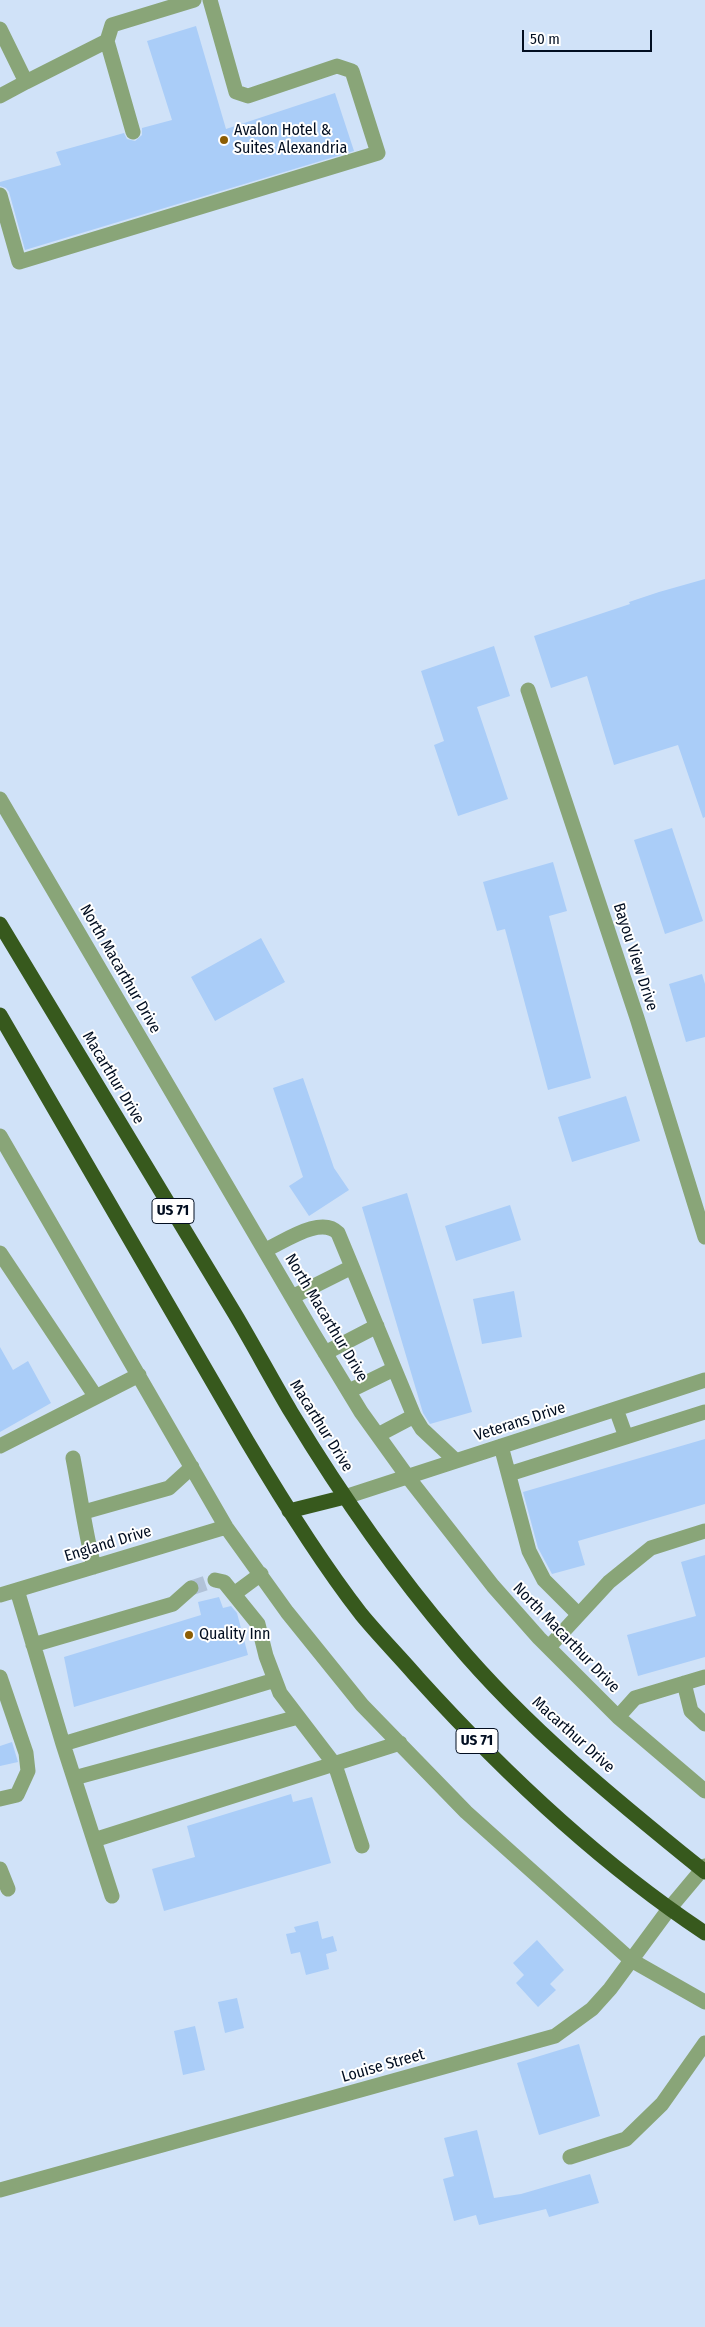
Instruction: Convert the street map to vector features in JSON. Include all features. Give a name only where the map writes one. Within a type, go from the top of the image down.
[{"type":"highway","name":"Macarthur Drive","points":[[0,924],[247,1334],[290,1411],[345,1497],[390,1562],[455,1643],[511,1702],[567,1756],[704,1869]]},
{"type":"highway","name":"US 71","points":[[0,1015],[289,1511],[362,1614],[449,1712],[539,1803],[669,1909],[705,1933]]},
{"type":"highway","points":[[289,1511],[345,1497]]},
{"type":"street","points":[[133,132],[107,41],[112,25],[194,0]]},
{"type":"street","points":[[0,195],[19,262],[378,153],[352,71],[337,66],[248,96],[236,92],[210,0]]},
{"type":"street","points":[[0,29],[26,82]]},
{"type":"street","points":[[0,96],[107,41]]},
{"type":"street","name":"Bayou View Drive","points":[[528,690],[637,1018],[705,1237]]},
{"type":"street","name":"North Macarthur Drive","points":[[0,799],[292,1297],[349,1392],[406,1476],[493,1586],[549,1647],[618,1717],[705,1791]]},
{"type":"street","points":[[2,1142],[226,1527],[288,1612],[362,1705],[466,1812],[631,1960],[705,2002]]},
{"type":"street","points":[[265,1250],[312,1228],[326,1226],[334,1228],[338,1233],[414,1416],[422,1429],[456,1461]]},
{"type":"street","points":[[0,1253],[96,1397]]},
{"type":"street","points":[[292,1297],[352,1267]]},
{"type":"street","points":[[325,1352],[376,1326]]},
{"type":"street","points":[[349,1392],[394,1369]]},
{"type":"street","points":[[0,1446],[139,1375]]},
{"type":"street","name":"Veterans Drive","points":[[345,1497],[705,1380]]},
{"type":"street","points":[[616,1409],[626,1437]]},
{"type":"street","points":[[509,1474],[705,1412]]},
{"type":"street","points":[[378,1435],[414,1416]]},
{"type":"street","points":[[501,1446],[533,1558],[544,1580],[578,1614]]},
{"type":"street","points":[[73,1458],[94,1567]]},
{"type":"street","points":[[84,1512],[169,1488],[192,1467]]},
{"type":"street","name":"England Drive","points":[[0,1595],[226,1527]]},
{"type":"street","points":[[549,1647],[609,1582],[650,1548],[705,1531]]},
{"type":"street","points":[[234,1594],[261,1574]]},
{"type":"street","points":[[215,1580],[224,1582],[258,1624],[280,1693],[335,1766],[362,1846]]},
{"type":"street","points":[[33,1645],[173,1604],[191,1588]]},
{"type":"street","points":[[17,1590],[63,1744],[112,1896]]},
{"type":"street","points":[[0,1677],[26,1753],[28,1771],[17,1795],[0,1799]]},
{"type":"street","points":[[618,1717],[635,1698],[705,1677]]},
{"type":"street","points":[[63,1744],[275,1680]]},
{"type":"street","points":[[684,1684],[691,1711],[705,1724]]},
{"type":"street","points":[[74,1778],[298,1717]]},
{"type":"street","points":[[94,1840],[335,1766],[400,1743]]},
{"type":"street","points":[[0,1869],[8,1889]]},
{"type":"street","name":"Louise Street","points":[[0,2190],[555,2036],[592,2009],[610,1989],[669,1909],[704,1869]]},
{"type":"street","points":[[570,2157],[626,2139],[662,2104],[705,2043]]},
{"type":"building","name":"Avalon Hotel & Suites Alexandria","points":[[196,26],[226,129],[335,93],[354,151],[25,250],[9,192],[6,188],[0,186],[0,182],[61,165],[56,152],[124,133],[127,139],[135,141],[142,135],[142,128],[172,120],[147,41]]},
{"type":"building","points":[[705,579],[705,817],[703,818],[678,745],[614,765],[587,676],[551,688],[534,636],[630,604],[629,602],[659,592]]},
{"type":"building","points":[[494,646],[510,696],[477,707],[508,799],[458,816],[434,745],[444,741],[421,671]]},
{"type":"building","points":[[672,828],[703,921],[665,934],[634,840]]},
{"type":"building","points":[[553,862],[567,911],[549,916],[591,1078],[548,1090],[505,929],[497,931],[483,882]]},
{"type":"building","points":[[261,938],[285,982],[215,1021],[191,977]]},
{"type":"building","points":[[702,974],[705,984],[705,1037],[686,1042],[669,984]]},
{"type":"building","points":[[303,1078],[334,1168],[349,1190],[309,1216],[289,1186],[303,1177],[273,1088]]},
{"type":"building","points":[[626,1096],[640,1141],[572,1162],[558,1117]]},
{"type":"building","points":[[407,1193],[472,1412],[430,1424],[423,1413],[362,1207]]},
{"type":"building","points":[[510,1205],[521,1240],[456,1261],[445,1226]]},
{"type":"building","points":[[514,1291],[522,1337],[482,1344],[473,1299]]},
{"type":"building","points":[[0,1347],[13,1370],[28,1361],[51,1403],[0,1432]]},
{"type":"building","points":[[705,1439],[705,1504],[578,1541],[585,1565],[552,1574],[538,1548],[523,1492]]},
{"type":"building","points":[[705,1555],[705,1657],[638,1676],[627,1635],[696,1616],[681,1562]]},
{"type":"building","name":"Quality Inn","points":[[219,1597],[223,1608],[231,1606],[237,1613],[248,1655],[74,1707],[64,1657],[201,1615],[198,1602]]},
{"type":"building","points":[[12,1742],[18,1762],[0,1766],[0,1746]]},
{"type":"building","points":[[291,1794],[293,1802],[312,1797],[331,1863],[164,1911],[152,1869],[195,1857],[187,1826]]},
{"type":"building","points":[[318,1921],[322,1939],[333,1936],[337,1951],[326,1954],[329,1969],[306,1975],[300,1952],[291,1954],[286,1934],[296,1932],[294,1927]]},
{"type":"building","points":[[537,1940],[564,1970],[550,1984],[556,1990],[538,2007],[516,1983],[524,1975],[513,1963]]},
{"type":"building","points":[[237,1998],[244,2028],[225,2033],[218,2002]]},
{"type":"building","points":[[195,2026],[205,2070],[183,2075],[174,2031]]},
{"type":"building","points":[[579,2044],[600,2116],[539,2135],[517,2063]]},
{"type":"building","points":[[477,2130],[494,2198],[521,2194],[590,2174],[599,2203],[549,2217],[546,2209],[479,2225],[476,2215],[454,2221],[443,2179],[454,2176],[444,2138]]},
{"type":"tunnel","points":[[191,1588],[215,1580]]},
{"type":"place","name":"Avalon Hotel & Suites Alexandria","points":[[224,140]]},
{"type":"place","name":"Quality Inn","points":[[189,1635]]}]
